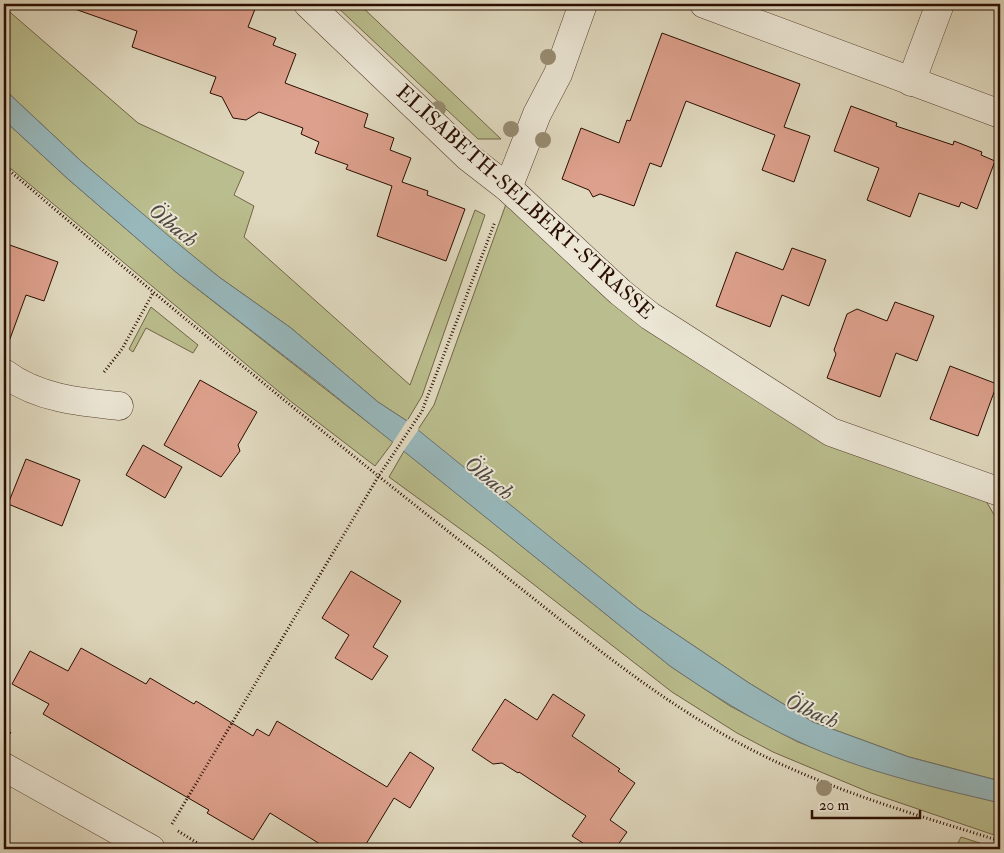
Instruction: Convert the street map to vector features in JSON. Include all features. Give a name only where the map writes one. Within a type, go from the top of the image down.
[{"type":"street","name":"ELISABETH-SELBERT-STRASSE","points":[[308,4],[468,157],[508,188],[620,292],[650,316],[831,432],[1000,492]]},
{"type":"street","points":[[508,188],[537,114],[558,74],[583,4]]},
{"type":"street","points":[[704,4],[1000,114]]},
{"type":"street","points":[[912,82],[940,4]]},
{"type":"street","points":[[4,373],[35,391],[81,402],[119,406]]},
{"type":"street","points":[[4,767],[151,849]]},
{"type":"path","points":[[4,166],[153,293],[378,477],[600,650],[698,719],[754,751],[815,779],[876,802],[1000,841]]},
{"type":"path","points":[[171,826],[378,477],[422,411],[508,188]]},
{"type":"path","points":[[81,402],[122,349],[153,293]]},
{"type":"green space","points":[[334,4],[359,4],[501,139],[478,139]]},
{"type":"green space","points":[[4,7],[138,123],[244,172],[234,195],[254,206],[244,237],[410,385],[475,210],[485,215],[422,396],[407,421],[378,402],[291,328],[219,277],[169,237],[82,162],[4,89]]},
{"type":"green space","points":[[4,120],[68,179],[177,273],[393,442],[375,466],[289,400],[4,163]]},
{"type":"green space","points":[[506,204],[628,313],[986,501],[1000,525],[1000,781],[909,757],[813,722],[749,683],[639,609],[417,431],[434,405]]},
{"type":"green space","points":[[151,307],[198,345],[193,353],[146,328],[133,352],[129,349]]},
{"type":"green space","points":[[404,451],[670,666],[730,706],[798,742],[881,772],[1000,803],[1000,837],[871,793],[773,752],[737,733],[672,692],[492,552],[389,477]]},
{"type":"green space","points":[[961,837],[998,849],[955,849]]},
{"type":"water","points":[[4,89],[82,162],[170,237],[219,277],[291,328],[378,402],[407,421],[639,609],[749,683],[813,722],[909,757],[1000,781],[1000,803],[871,770],[821,752],[780,733],[748,715],[670,666],[318,382],[177,273],[68,179],[4,120]]},
{"type":"pier","points":[[408,419],[419,429],[402,453],[392,444]]},
{"type":"building","points":[[73,4],[257,4],[248,27],[276,38],[273,45],[296,54],[285,83],[368,114],[364,127],[394,138],[390,150],[411,158],[402,182],[428,191],[427,195],[465,209],[446,261],[377,236],[392,186],[346,169],[348,165],[315,153],[319,142],[301,134],[303,128],[259,112],[246,120],[233,118],[222,97],[210,93],[216,77],[132,47],[137,31],[72,8]]},
{"type":"building","points":[[662,33],[800,84],[784,127],[810,136],[794,182],[762,170],[775,135],[686,101],[661,167],[650,163],[634,206],[600,194],[593,197],[589,190],[562,179],[581,128],[619,143],[627,120],[630,121]]},
{"type":"building","points":[[851,106],[897,123],[896,126],[953,145],[954,141],[982,152],[981,155],[995,161],[977,209],[961,202],[959,207],[919,193],[910,217],[867,200],[879,168],[834,151]]},
{"type":"building","points":[[4,243],[58,262],[44,301],[26,295],[7,347],[4,347]]},
{"type":"building","points":[[792,248],[826,260],[809,306],[782,295],[770,327],[716,306],[736,252],[783,270]]},
{"type":"building","points":[[895,302],[934,316],[917,361],[896,353],[880,397],[827,378],[836,354],[834,350],[847,314],[857,309],[887,321]]},
{"type":"building","points":[[950,366],[997,384],[978,436],[930,419]]},
{"type":"building","points":[[200,380],[257,412],[238,445],[240,451],[221,477],[164,445]]},
{"type":"building","points":[[143,445],[182,467],[165,498],[126,475]]},
{"type":"building","points":[[26,459],[80,480],[62,526],[8,504]]},
{"type":"building","points":[[351,571],[401,601],[373,647],[388,656],[372,680],[335,658],[349,635],[322,618]]},
{"type":"building","points":[[81,648],[146,684],[150,678],[194,704],[196,701],[253,736],[257,729],[269,736],[277,721],[387,787],[410,752],[434,768],[410,808],[394,798],[363,849],[328,849],[270,813],[253,840],[207,813],[209,810],[43,714],[49,704],[12,684],[30,651],[68,671]]},
{"type":"building","points":[[553,694],[585,715],[572,736],[620,769],[618,771],[635,783],[610,820],[627,832],[615,849],[592,849],[572,836],[586,816],[519,772],[502,763],[493,764],[472,750],[505,699],[537,720]]},
{"type":"water label","name":"Ölbach","points":[[173,225]]},
{"type":"water label","name":"Ölbach","points":[[489,478]]},
{"type":"water label","name":"Ölbach","points":[[812,711]]}]
